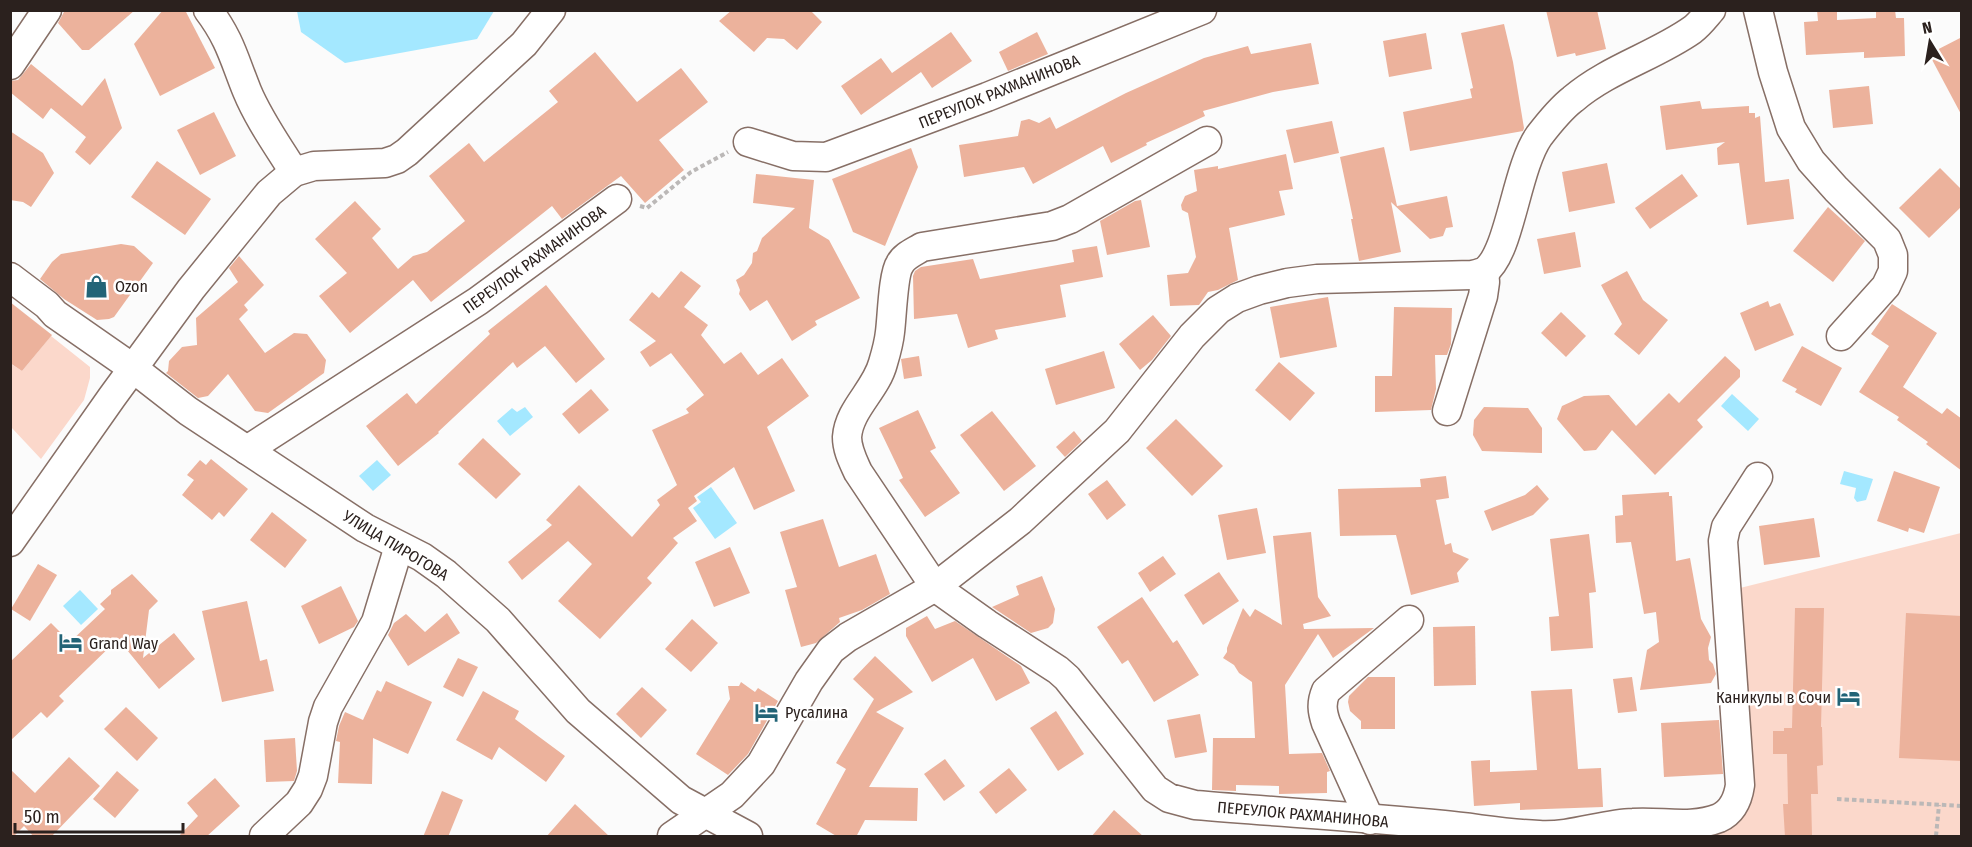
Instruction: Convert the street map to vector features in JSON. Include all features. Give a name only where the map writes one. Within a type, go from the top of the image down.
[{"type":"street","points":[[10,65],[47,10]]},
{"type":"street","points":[[208,10],[233,50],[258,114],[294,172]]},
{"type":"street","points":[[10,542],[112,397],[269,193],[294,172],[314,166],[369,165],[398,159],[524,44],[551,10]]},
{"type":"street","name":"ПЕРЕУЛОК РАХМАНИНОВА","points":[[748,142],[793,156],[826,157],[987,97],[1202,10]]},
{"type":"street","points":[[672,837],[732,795],[760,764],[809,681],[831,650],[848,637],[935,587],[1020,521],[1117,431],[1192,336],[1218,310],[1237,298],[1287,283],[1317,279],[1472,275],[1484,272],[1499,252],[1523,168],[1537,139],[1554,117],[1574,98],[1602,79],[1661,49],[1694,29],[1711,10]]},
{"type":"street","points":[[1758,10],[1773,72],[1791,128],[1811,161],[1887,240],[1893,255],[1893,271],[1886,286],[1841,336]]},
{"type":"street","name":"ПЕРЕУЛОК РАХМАНИНОВА","points":[[1207,141],[1070,219],[1052,226],[922,247],[908,255],[899,264],[896,275],[890,335],[883,366],[873,387],[854,414],[847,436],[849,452],[858,472],[935,587],[1067,678],[1140,773],[1155,789],[1169,798],[1196,805],[1539,836],[1632,823],[1684,831],[1719,818],[1729,811],[1739,794],[1740,785],[1723,541],[1726,527],[1758,477]]},
{"type":"street","name":"ПЕРЕУЛОК РАХМАНИНОВА","points":[[247,450],[478,301],[617,199]]},
{"type":"street","points":[[1447,411],[1483,296],[1484,272]]},
{"type":"street","name":"УЛИЦА ПИРОГОВА","points":[[10,277],[46,305],[55,315],[134,369],[188,411],[365,528],[422,557],[438,568],[498,620],[578,711],[681,800],[748,837]]},
{"type":"street","points":[[264,837],[299,803],[308,789],[315,768],[328,707],[376,622],[399,546]]},
{"type":"street","points":[[1370,820],[1326,723],[1322,700],[1326,691],[1409,620]]},
{"type":"path","name":"ПЕРЕУЛОК РАХМАНИНОВА","points":[[617,199],[647,208],[691,172],[748,142]]},
{"type":"path","points":[[1837,799],[1962,806]]},
{"type":"path","points":[[1936,837],[1939,805]]},
{"type":"shaded area","points":[[51,336],[90,367],[90,378],[84,400],[41,459],[11,427],[11,364],[22,371]]},
{"type":"shaded area","name":"Каникулы в Сочи","points":[[1961,533],[1961,836],[1709,836],[1744,803],[1728,591]]},
{"type":"water","points":[[297,10],[494,11],[477,39],[345,63],[301,32]]},
{"type":"water","points":[[1732,394],[1759,419],[1748,431],[1721,406]]},
{"type":"water","points":[[525,407],[533,417],[510,436],[497,421],[512,408],[517,412]]},
{"type":"water","points":[[377,460],[391,475],[373,491],[359,476]]},
{"type":"water","points":[[1844,471],[1873,479],[1866,500],[1857,502],[1854,498],[1856,488],[1840,484]]},
{"type":"water","points":[[711,487],[737,523],[715,539],[693,508],[701,502],[697,497]]},
{"type":"water","points":[[80,590],[98,609],[81,625],[63,606]]},
{"type":"building","points":[[65,10],[135,10],[89,50],[82,50],[58,23]]},
{"type":"building","points":[[163,10],[185,10],[215,68],[160,96],[134,44]]},
{"type":"building","points":[[732,10],[810,10],[822,22],[797,50],[784,39],[767,38],[754,52],[719,21]]},
{"type":"building","points":[[1546,10],[1597,10],[1606,49],[1576,56],[1575,53],[1557,57]]},
{"type":"building","points":[[1817,10],[1837,10],[1837,20],[1876,18],[1876,10],[1895,10],[1896,18],[1904,18],[1905,56],[1864,58],[1864,52],[1806,55],[1804,22],[1818,21]]},
{"type":"building","points":[[1504,24],[1513,62],[1523,131],[1410,151],[1403,112],[1472,98],[1470,89],[1473,88],[1461,33]]},
{"type":"building","points":[[951,32],[972,61],[932,88],[921,72],[861,115],[841,86],[881,58],[892,73]]},
{"type":"building","points":[[1037,32],[1048,54],[1008,71],[999,52]]},
{"type":"building","points":[[1426,33],[1432,69],[1389,77],[1383,41]]},
{"type":"building","points":[[1962,37],[1962,116],[1929,54]]},
{"type":"building","points":[[1311,43],[1319,84],[1273,92],[1203,111],[1205,116],[1146,143],[1147,145],[1111,163],[1103,146],[1033,184],[1024,167],[964,177],[959,145],[1018,136],[1021,121],[1029,119],[1039,123],[1050,117],[1056,129],[1126,93],[1204,58],[1248,46],[1251,54]]},
{"type":"building","points":[[595,52],[637,102],[681,68],[708,102],[659,140],[684,170],[645,203],[621,176],[562,219],[552,206],[431,302],[413,280],[350,333],[319,296],[347,273],[315,239],[355,201],[381,229],[372,238],[398,269],[413,256],[427,252],[465,221],[429,176],[469,143],[484,162],[558,102],[549,91]]},
{"type":"building","points":[[31,64],[82,106],[105,78],[122,128],[90,165],[75,152],[86,137],[51,108],[43,119],[10,92],[10,81],[18,80]]},
{"type":"building","points":[[1869,86],[1873,124],[1833,128],[1829,90]]},
{"type":"building","points":[[1700,101],[1702,109],[1749,106],[1749,113],[1755,113],[1755,118],[1760,116],[1765,182],[1789,179],[1794,219],[1747,225],[1739,163],[1718,165],[1717,148],[1725,142],[1666,150],[1660,106]]},
{"type":"building","points":[[214,112],[236,156],[200,175],[177,130]]},
{"type":"building","points":[[1332,121],[1339,153],[1294,163],[1286,130]]},
{"type":"building","points":[[10,131],[43,153],[54,173],[31,207],[23,202],[10,200]]},
{"type":"building","points":[[1384,147],[1397,206],[1447,196],[1453,227],[1446,228],[1443,236],[1430,239],[1391,202],[1401,252],[1359,261],[1340,157]]},
{"type":"building","points":[[911,148],[918,167],[885,246],[853,232],[832,179]]},
{"type":"building","points":[[1286,154],[1293,189],[1279,191],[1285,215],[1229,228],[1238,280],[1218,290],[1208,292],[1199,305],[1170,306],[1167,275],[1188,273],[1196,257],[1188,213],[1182,210],[1181,205],[1185,196],[1197,191],[1194,170],[1218,166],[1218,169]]},
{"type":"building","points":[[157,161],[211,199],[185,235],[131,197]]},
{"type":"building","points":[[1607,163],[1615,203],[1569,212],[1562,172]]},
{"type":"building","points":[[1940,168],[1962,190],[1962,206],[1929,238],[1899,208]]},
{"type":"building","points":[[756,174],[814,180],[809,228],[829,240],[860,298],[815,321],[817,325],[792,341],[767,300],[750,311],[739,294],[740,290],[736,280],[744,275],[752,263],[753,253],[757,251],[762,238],[795,208],[753,203]]},
{"type":"building","points":[[1682,174],[1698,196],[1650,229],[1635,208]]},
{"type":"building","points":[[1141,200],[1150,247],[1107,255],[1100,221],[1135,201]]},
{"type":"building","points":[[1828,207],[1865,241],[1833,282],[1793,251]]},
{"type":"building","points":[[1575,232],[1581,267],[1544,274],[1537,239]]},
{"type":"building","points":[[121,244],[134,246],[153,263],[114,317],[97,320],[64,299],[40,279],[61,254]]},
{"type":"building","points":[[1097,246],[1103,277],[1060,285],[1066,317],[995,330],[998,339],[968,348],[957,314],[914,319],[913,276],[915,271],[921,267],[973,259],[980,279],[1074,262],[1072,250]]},
{"type":"building","points":[[239,256],[264,285],[244,305],[248,310],[239,319],[265,353],[294,333],[307,334],[326,360],[324,373],[268,413],[255,411],[228,374],[208,396],[198,398],[166,373],[169,361],[182,347],[197,345],[196,318],[238,282],[229,268]]},
{"type":"building","points":[[681,271],[701,286],[684,307],[708,325],[701,335],[724,364],[741,352],[758,375],[782,358],[809,396],[767,427],[795,491],[754,510],[734,467],[694,496],[697,501],[688,508],[697,521],[673,538],[678,543],[647,578],[652,583],[600,639],[558,601],[592,564],[568,541],[522,580],[508,562],[552,525],[546,520],[579,485],[632,537],[660,505],[657,500],[677,485],[652,430],[689,413],[686,409],[704,395],[671,353],[650,367],[640,352],[656,341],[629,320],[652,292],[659,298]]},
{"type":"building","points":[[1627,271],[1643,300],[1668,320],[1639,355],[1614,334],[1622,324],[1601,285]]},
{"type":"building","points":[[546,285],[605,359],[576,383],[545,346],[517,368],[513,362],[439,433],[398,466],[366,426],[407,393],[416,404],[490,334],[488,331]]},
{"type":"building","points":[[1328,297],[1337,347],[1280,358],[1270,307]]},
{"type":"building","points":[[1768,301],[1770,307],[1780,303],[1794,335],[1755,351],[1740,313]]},
{"type":"building","points":[[10,302],[52,335],[22,371],[10,363]]},
{"type":"building","points":[[1892,304],[1937,333],[1903,387],[1942,414],[1947,408],[1962,419],[1962,471],[1926,444],[1928,442],[1897,420],[1899,417],[1859,392],[1889,346],[1871,334]]},
{"type":"building","points":[[1394,307],[1452,308],[1451,344],[1447,355],[1435,355],[1436,389],[1431,410],[1375,412],[1375,376],[1392,376]]},
{"type":"building","points":[[1561,312],[1586,336],[1566,357],[1541,333]]},
{"type":"building","points":[[1153,315],[1171,336],[1152,360],[1140,370],[1119,344]]},
{"type":"building","points":[[1802,346],[1842,368],[1821,406],[1795,392],[1797,389],[1782,381]]},
{"type":"building","points":[[1104,351],[1115,388],[1056,405],[1045,369]]},
{"type":"building","points":[[919,356],[922,376],[904,379],[901,359]]},
{"type":"building","points":[[1725,356],[1740,370],[1740,377],[1697,420],[1703,427],[1655,475],[1612,430],[1596,450],[1584,451],[1557,419],[1562,406],[1584,396],[1609,395],[1636,426],[1669,393],[1679,403]]},
{"type":"building","points":[[1279,362],[1315,393],[1290,421],[1255,390]]},
{"type":"building","points":[[591,389],[609,410],[579,434],[562,414]]},
{"type":"building","points":[[1484,407],[1528,408],[1542,428],[1542,453],[1482,451],[1473,435],[1474,420]]},
{"type":"building","points":[[918,410],[936,448],[930,451],[960,493],[925,517],[899,480],[903,478],[879,428]]},
{"type":"building","points":[[992,411],[1036,466],[1004,491],[960,435]]},
{"type":"building","points":[[1176,419],[1223,466],[1192,496],[1146,448]]},
{"type":"building","points":[[1074,431],[1082,441],[1065,457],[1056,447]]},
{"type":"building","points":[[483,438],[521,474],[496,499],[458,464]]},
{"type":"building","points":[[211,459],[248,489],[224,517],[219,512],[212,520],[182,495],[194,480],[187,475],[200,460],[206,465]]},
{"type":"building","points":[[1894,471],[1940,487],[1924,533],[1909,528],[1908,532],[1877,521]]},
{"type":"building","points":[[1446,476],[1449,498],[1436,500],[1445,545],[1451,543],[1453,552],[1469,559],[1457,573],[1459,582],[1411,595],[1396,535],[1340,536],[1338,489],[1421,487],[1420,479]]},
{"type":"building","points":[[1107,480],[1126,505],[1107,520],[1088,494]]},
{"type":"building","points":[[1537,485],[1549,499],[1533,515],[1492,531],[1484,511],[1525,495]]},
{"type":"building","points":[[1669,492],[1669,496],[1672,496],[1676,561],[1690,558],[1701,619],[1711,637],[1708,648],[1709,660],[1716,674],[1711,683],[1640,690],[1647,650],[1659,642],[1656,612],[1644,614],[1631,542],[1616,543],[1615,516],[1623,515],[1622,495]]},
{"type":"building","points":[[1257,508],[1266,553],[1227,560],[1218,515]]},
{"type":"building","points":[[272,512],[307,540],[285,568],[250,540]]},
{"type":"building","points":[[1814,518],[1820,557],[1764,565],[1759,526]]},
{"type":"building","points":[[823,519],[839,567],[876,554],[890,594],[862,610],[839,618],[840,622],[816,643],[801,647],[785,590],[797,587],[780,532]]},
{"type":"building","points":[[1311,532],[1318,597],[1331,616],[1303,624],[1304,629],[1374,628],[1333,658],[1318,634],[1285,685],[1289,754],[1322,753],[1330,771],[1327,772],[1327,793],[1279,794],[1279,786],[1236,785],[1236,791],[1212,790],[1213,738],[1255,738],[1252,682],[1223,658],[1243,608],[1250,617],[1255,609],[1282,625],[1273,536]]},
{"type":"building","points":[[1589,534],[1596,592],[1589,593],[1593,648],[1551,651],[1549,617],[1559,616],[1550,539]]},
{"type":"building","points":[[730,547],[750,593],[714,607],[695,562]]},
{"type":"building","points":[[1163,556],[1176,574],[1150,592],[1138,573]]},
{"type":"building","points":[[38,564],[57,575],[30,621],[11,609]]},
{"type":"building","points":[[1219,572],[1239,601],[1203,625],[1184,595]]},
{"type":"building","points":[[132,574],[158,601],[149,610],[143,658],[174,633],[195,659],[159,689],[118,639],[59,696],[64,701],[47,718],[41,712],[10,741],[10,662],[51,623],[70,642],[105,609],[100,604],[111,594],[111,590]]},
{"type":"building","points":[[1042,576],[1055,609],[1053,623],[1048,628],[1031,633],[992,607],[1019,595],[1016,586]]},
{"type":"building","points":[[341,586],[358,621],[354,627],[319,644],[301,606]]},
{"type":"building","points":[[1142,597],[1173,643],[1177,640],[1199,675],[1154,702],[1128,660],[1122,664],[1097,627]]},
{"type":"building","points":[[247,601],[260,661],[267,659],[274,691],[222,702],[202,611]]},
{"type":"building","points":[[1795,608],[1824,608],[1821,727],[1823,765],[1817,766],[1818,794],[1811,794],[1812,836],[1785,837],[1783,804],[1788,804],[1787,754],[1773,754],[1773,731],[1792,728]]},
{"type":"building","points":[[447,613],[460,633],[408,666],[388,635],[394,623],[406,614],[425,632]]},
{"type":"building","points":[[1906,613],[1962,616],[1962,761],[1899,758]]},
{"type":"building","points":[[927,616],[935,629],[955,621],[1021,666],[1030,683],[996,701],[973,658],[932,682],[906,636],[906,628]]},
{"type":"building","points":[[692,619],[718,643],[691,672],[665,649]]},
{"type":"building","points":[[1475,626],[1476,685],[1434,686],[1433,627]]},
{"type":"building","points":[[875,656],[913,692],[876,712],[904,728],[869,787],[918,788],[917,821],[865,820],[856,837],[838,837],[816,824],[846,769],[836,763],[874,699],[853,679]]},
{"type":"building","points":[[458,658],[478,667],[463,697],[443,687]]},
{"type":"building","points":[[1368,677],[1395,677],[1395,729],[1361,729],[1361,721],[1350,711],[1349,696]]},
{"type":"building","points":[[1632,677],[1637,711],[1618,713],[1613,679]]},
{"type":"building","points":[[386,681],[432,702],[408,754],[373,738],[372,784],[338,783],[340,742],[336,741],[345,712],[363,720],[377,690],[381,692]]},
{"type":"building","points":[[741,682],[755,692],[758,688],[778,701],[748,754],[728,775],[696,754],[730,699],[728,686],[739,686]]},
{"type":"building","points":[[642,687],[667,710],[641,738],[616,714]]},
{"type":"building","points":[[1572,689],[1578,769],[1601,768],[1603,807],[1520,810],[1520,803],[1474,806],[1471,761],[1490,760],[1490,772],[1537,770],[1531,691]]},
{"type":"building","points":[[483,691],[519,711],[515,719],[565,756],[546,782],[499,747],[492,760],[456,740]]},
{"type":"building","points":[[126,707],[158,738],[137,761],[104,729]]},
{"type":"building","points":[[1056,711],[1084,754],[1058,771],[1030,728]]},
{"type":"building","points":[[1200,714],[1207,752],[1175,758],[1167,720]]},
{"type":"building","points":[[1719,720],[1723,774],[1664,777],[1661,723]]},
{"type":"building","points":[[295,738],[297,771],[294,781],[266,782],[264,740]]},
{"type":"building","points":[[69,757],[100,786],[51,837],[34,837],[24,826],[13,837],[10,837],[10,769],[35,793]]},
{"type":"building","points":[[945,759],[965,786],[944,801],[924,774]]},
{"type":"building","points":[[1009,768],[1027,790],[996,814],[979,792]]},
{"type":"building","points":[[117,771],[139,790],[115,818],[93,799]]},
{"type":"building","points":[[215,778],[240,806],[206,837],[178,837],[198,816],[187,803]]},
{"type":"building","points":[[442,791],[463,800],[448,837],[423,837]]},
{"type":"building","points":[[575,804],[610,837],[546,837]]},
{"type":"building","points":[[1114,810],[1144,837],[1091,837]]},
{"type":"place","name":"Ozon","points":[[97,286]]},
{"type":"place","name":"Grand Way","points":[[71,643]]},
{"type":"place","name":"Каникулы в Сочи","points":[[1849,697]]},
{"type":"place","name":"Русалина","points":[[767,712]]}]
